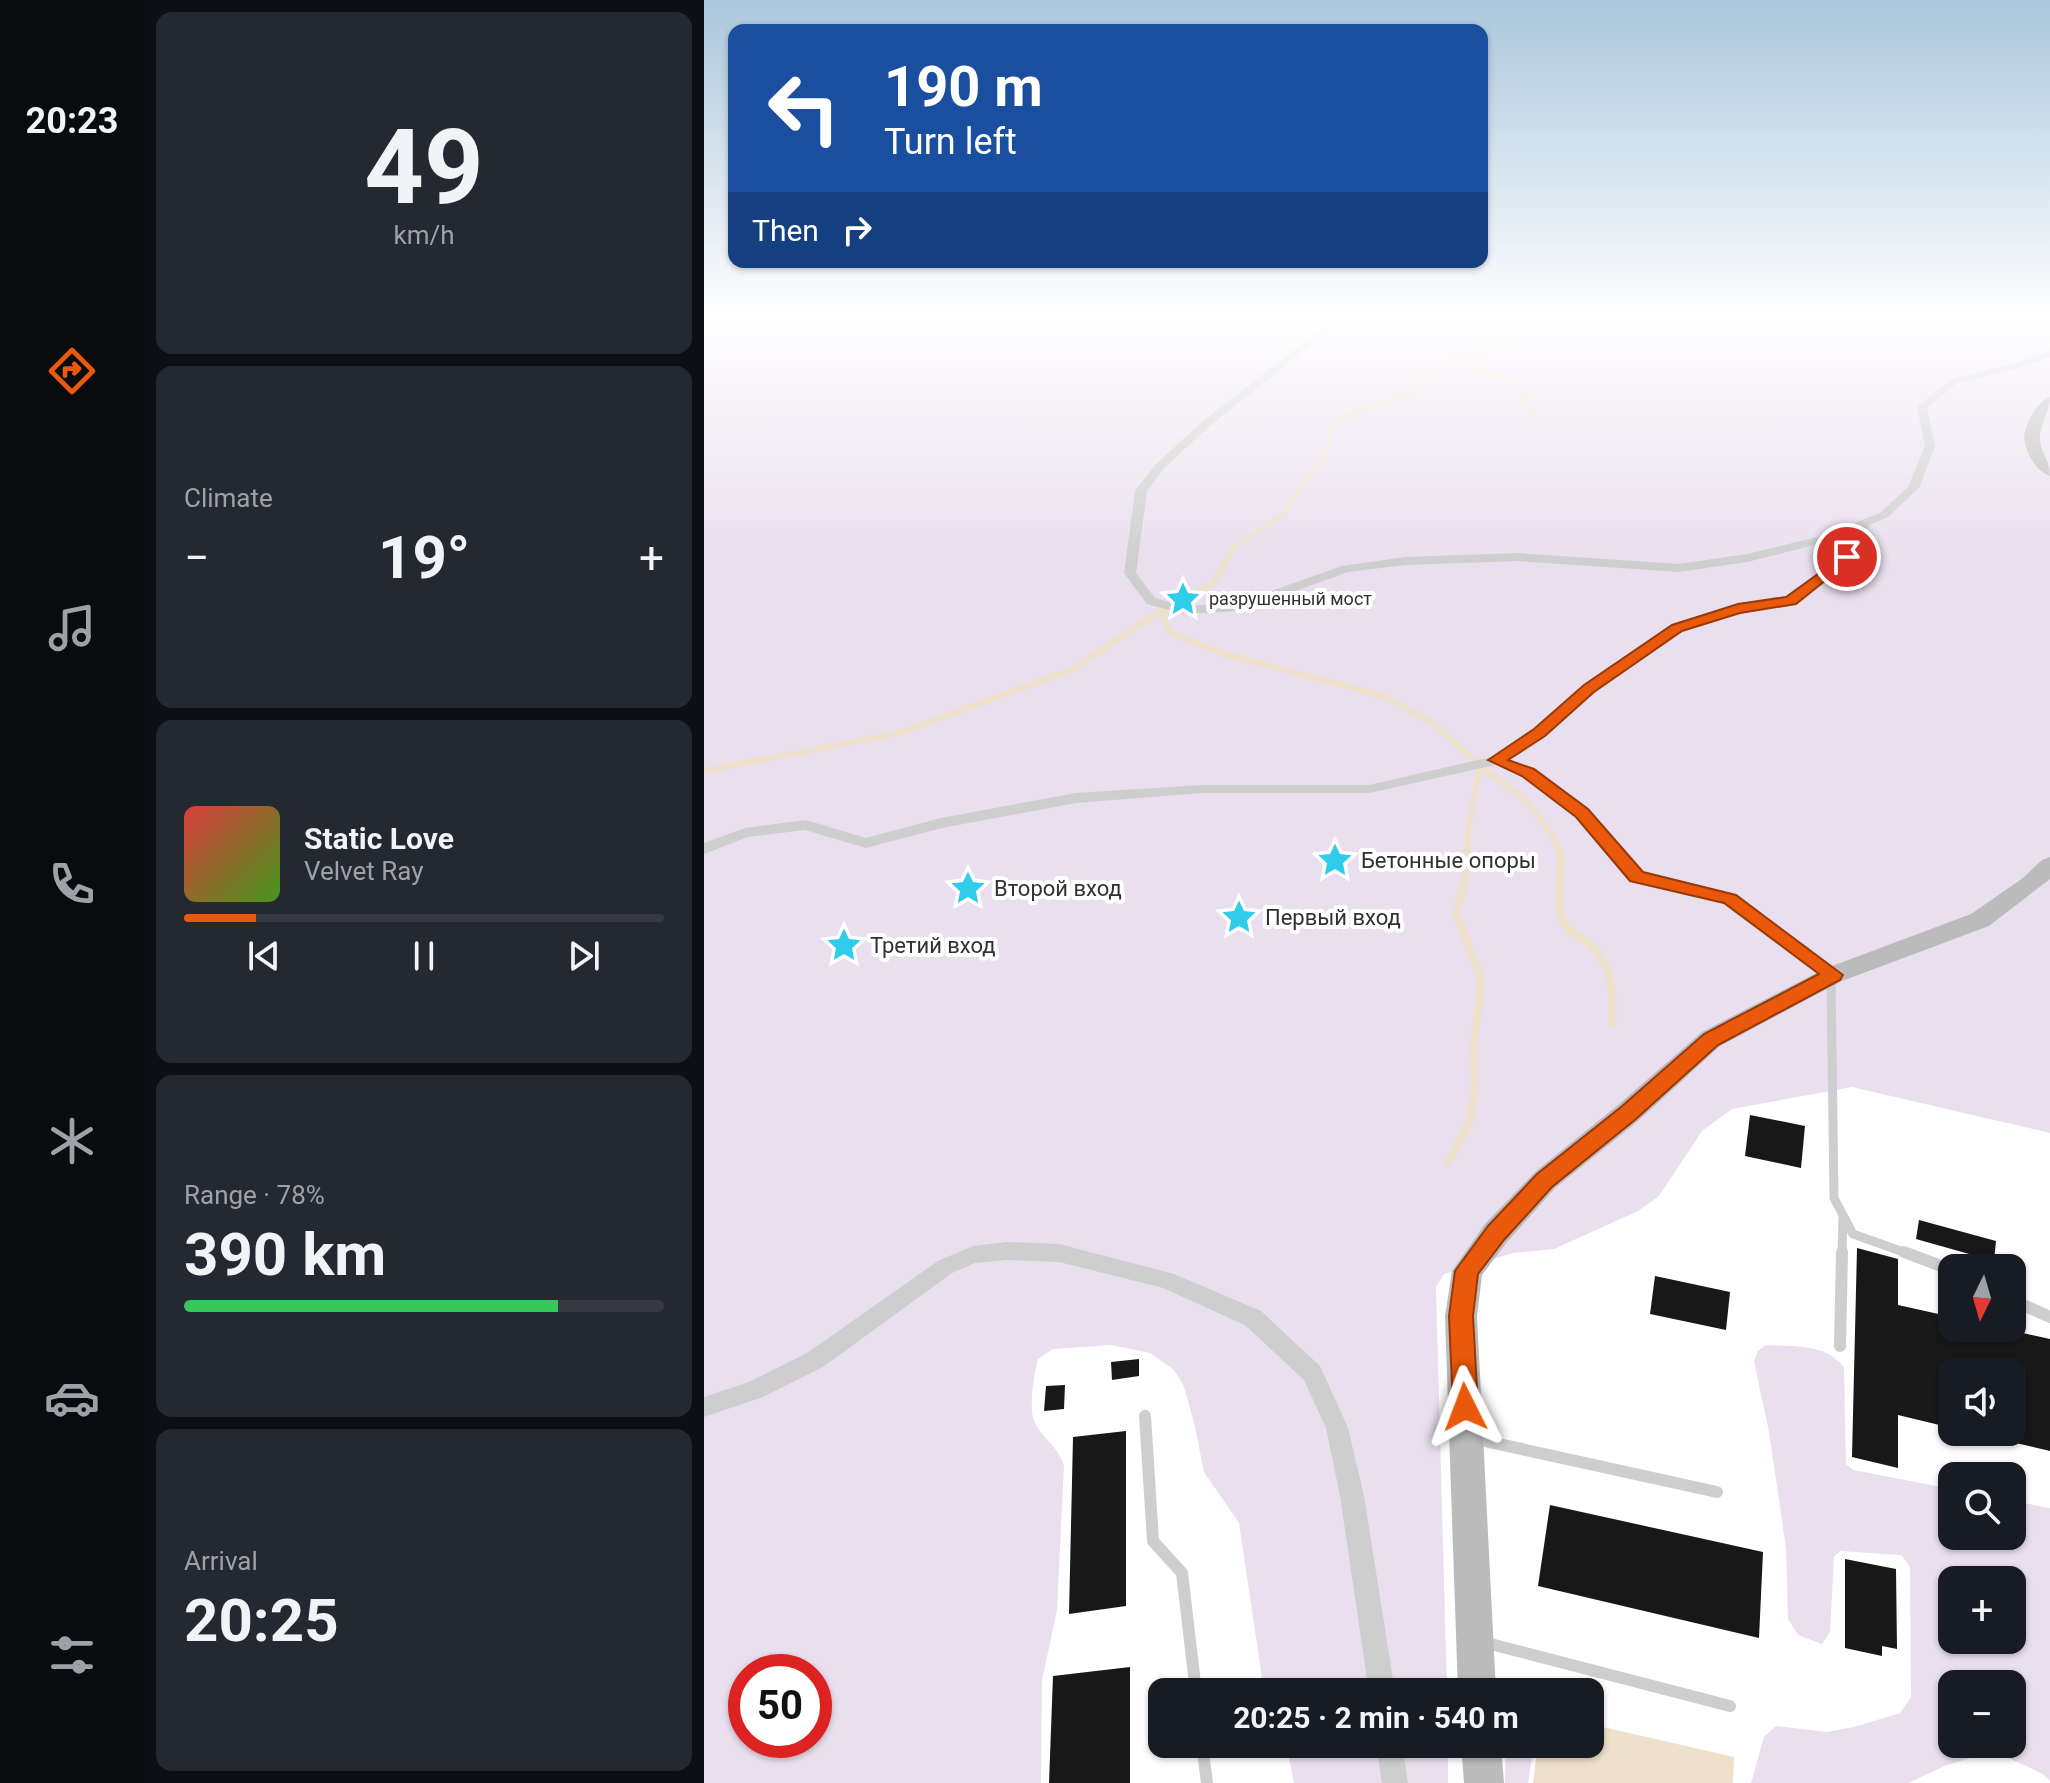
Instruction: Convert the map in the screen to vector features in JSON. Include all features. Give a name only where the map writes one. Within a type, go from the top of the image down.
[{"type":"main road","points":[[2050,401],[2034,420],[2030,438],[2040,461],[2050,471]]},
{"type":"main road","points":[[1476,1678],[1461,1316],[1467,1271],[1496,1233],[1545,1180],[1628,1113],[1711,1039],[1832,976],[1980,920],[2031,884],[2050,865]]},
{"type":"main road","points":[[1482,1758],[1484,1783]]},
{"type":"street","points":[[1239,399],[1179,447],[1141,491],[1130,573],[1151,601],[1183,610],[1240,607],[1346,569],[1417,560],[1518,557],[1679,568],[1747,558],[1822,540],[1884,515],[1913,488],[1930,446],[1922,407],[1932,399]]},
{"type":"street","points":[[704,849],[745,833],[806,825],[866,843],[941,823],[1076,798],[1202,789],[1369,789],[1496,760],[1539,732],[1589,688],[1677,628],[1738,609],[1791,601],[1847,557],[1864,524]]},
{"type":"street","points":[[1496,760],[1528,773],[1582,813],[1637,877],[1730,899],[1832,976]]},
{"type":"street","points":[[704,1407],[755,1390],[815,1360],[945,1267],[973,1255],[1007,1251],[1059,1253],[1167,1280],[1253,1318],[1312,1373],[1337,1428],[1352,1496],[1380,1678]]},
{"type":"street","points":[[1391,1758],[1395,1783]]},
{"type":"lane","points":[[1832,976],[1834,1198],[1853,1234],[1938,1265]]},
{"type":"lane","points":[[1840,1346],[1843,1217]]},
{"type":"lane","points":[[2026,1306],[2050,1317]]},
{"type":"lane","points":[[1145,1416],[1153,1541],[1182,1573],[1194,1678]]},
{"type":"lane","points":[[1467,1438],[1500,1442],[1717,1492]]},
{"type":"lane","points":[[1473,1639],[1730,1706]]},
{"type":"lane","points":[[1204,1758],[1207,1783]]},
{"type":"shaded area","points":[[704,399],[2050,399],[2050,1133],[1852,1087],[1732,1109],[1702,1131],[1659,1196],[1638,1211],[1554,1249],[1513,1253],[1444,1274],[1436,1287],[1447,1678],[1262,1678],[1239,1523],[1204,1472],[1183,1384],[1173,1369],[1150,1353],[1111,1345],[1053,1349],[1038,1359],[1032,1401],[1035,1423],[1059,1454],[1064,1466],[1057,1610],[1042,1680],[1041,1783],[704,1783]]},
{"type":"shaded area","points":[[1766,1345],[1798,1347],[1828,1354],[1844,1367],[1846,1464],[1853,1470],[1938,1486],[1938,1550],[2026,1550],[2026,1504],[2050,1508],[2050,1781],[2043,1774],[2008,1758],[2026,1758],[2026,1670],[1938,1670],[1938,1758],[1970,1758],[1908,1783],[1751,1783],[1764,1737],[1776,1726],[1827,1732],[1854,1727],[1900,1713],[1911,1697],[1910,1567],[1901,1555],[1840,1551],[1834,1557],[1830,1632],[1822,1644],[1798,1635],[1788,1619],[1786,1548],[1769,1432],[1754,1361],[1758,1351]]},
{"type":"shaded area","points":[[1604,1727],[1734,1757],[1733,1783],[1533,1783],[1536,1758],[1604,1758]]},
{"type":"shaded area","points":[[1289,1758],[1448,1758],[1448,1783],[1294,1783]]},
{"type":"shaded area","points":[[1506,1758],[1532,1758],[1528,1783],[1505,1783]]},
{"type":"building","points":[[1750,1115],[1805,1126],[1801,1168],[1745,1156]]},
{"type":"building","points":[[1919,1220],[1996,1241],[1995,1254],[1969,1254],[1916,1239]]},
{"type":"building","points":[[1857,1248],[1898,1259],[1898,1305],[1938,1314],[1938,1342],[2026,1342],[2026,1334],[2050,1339],[2050,1451],[2026,1445],[2026,1358],[1938,1358],[1938,1425],[1898,1415],[1898,1468],[1852,1457]]},
{"type":"building","points":[[1655,1276],[1730,1292],[1726,1330],[1650,1314]]},
{"type":"building","points":[[1139,1359],[1139,1376],[1112,1380],[1111,1362]]},
{"type":"building","points":[[1065,1385],[1064,1409],[1044,1411],[1046,1386]]},
{"type":"building","points":[[1126,1431],[1126,1606],[1069,1614],[1073,1437]]},
{"type":"building","points":[[1550,1505],[1763,1552],[1759,1638],[1538,1586]]},
{"type":"building","points":[[1845,1559],[1896,1569],[1897,1649],[1882,1646],[1882,1656],[1845,1648]]},
{"type":"building","points":[[1130,1667],[1130,1783],[1049,1783],[1053,1676]]},
{"type":"waterway","points":[[1235,546],[1281,516],[1322,460],[1336,419],[1396,399]]},
{"type":"waterway","points":[[1524,399],[1522,401],[1534,407],[1532,414],[1538,420]]},
{"type":"waterway","points":[[704,771],[899,733],[1073,669],[1168,606],[1213,583],[1235,546]]},
{"type":"waterway","points":[[1167,607],[1163,617],[1170,633],[1224,654],[1384,696],[1434,724],[1476,762]]},
{"type":"waterway","points":[[1467,853],[1468,828],[1480,767],[1527,803],[1546,826],[1559,851]]},
{"type":"waterway","points":[[1448,1162],[1469,1123],[1475,1090],[1474,1039],[1482,982],[1456,913],[1465,881],[1467,851]]},
{"type":"waterway","points":[[1559,851],[1559,903],[1563,922],[1593,948],[1606,967],[1611,988],[1612,1023]]},
{"type":"place","name":"разрушенный мост","points":[[1183,599]]},
{"type":"place","name":"Бетонные опоры","points":[[1335,860]]},
{"type":"place","name":"Второй вход","points":[[968,888]]},
{"type":"place","name":"Первый вход","points":[[1239,917]]},
{"type":"place","name":"Третий вход","points":[[844,945]]},
{"type":"route","points":[[1465,1407],[1461,1316],[1467,1271],[1496,1233],[1545,1180],[1628,1113],[1711,1039],[1833,975],[1730,899],[1637,877],[1582,813],[1528,773],[1496,760],[1539,732],[1589,688],[1677,628],[1738,609],[1791,601],[1847,557]]}]
